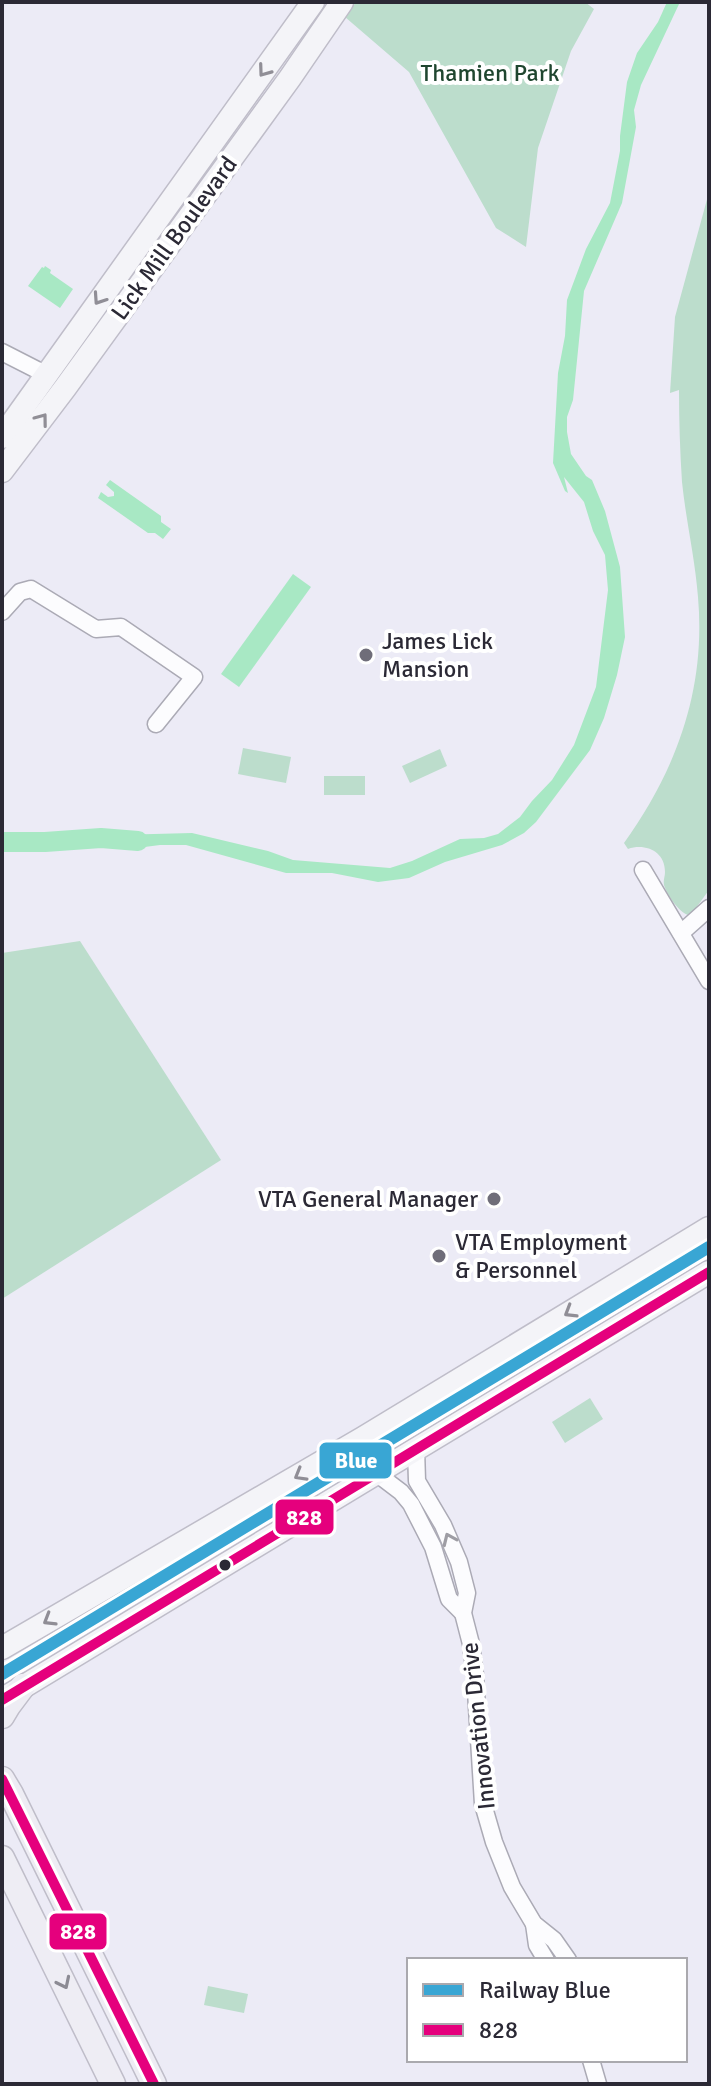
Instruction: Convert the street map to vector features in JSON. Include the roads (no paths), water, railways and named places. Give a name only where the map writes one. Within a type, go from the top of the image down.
[{"type":"highway","points":[[2,1716],[23,1686]]},
{"type":"highway","points":[[2,1763],[7,1787],[154,2084]]},
{"type":"highway","points":[[2,1858],[113,2084]]},
{"type":"main road","name":"Lick Mill Boulevard","points":[[2,471],[290,78],[342,2]]},
{"type":"main road","name":"Lick Mill Boulevard","points":[[2,437],[308,4]]},
{"type":"main road","points":[[2,1648],[363,1438],[709,1228]]},
{"type":"main road","points":[[2,1700],[709,1272]]},
{"type":"street","points":[[308,4],[329,21]]},
{"type":"street","points":[[2,352],[47,375]]},
{"type":"street","points":[[2,612],[20,592],[31,589],[96,629],[121,627],[194,677],[156,724]]},
{"type":"street","points":[[643,870],[709,981]]},
{"type":"street","points":[[681,933],[709,908]]},
{"type":"street","name":"Innovation Drive","points":[[416,1449],[417,1481],[443,1525],[459,1562],[467,1593],[463,1613],[475,1675],[483,1804],[501,1863],[512,1887],[534,1924],[554,1940],[567,1958]]},
{"type":"street","name":"Innovation Drive","points":[[376,1473],[411,1504],[433,1547],[449,1599],[463,1613]]},
{"type":"street","name":"Innovation Drive","points":[[534,1924],[537,1945],[545,1958]]},
{"type":"street","points":[[592,2062],[598,2084]]},
{"type":"waterway","points":[[2,842],[101,838],[138,841]]},
{"type":"rail line","name":"Blue","points":[[2,1674],[709,1247]]},
{"type":"place","name":"James Lick Mansion","points":[[366,655]]},
{"type":"place","name":"VTA General Manager","points":[[494,1199]]},
{"type":"place","name":"VTA Employment & Personnel","points":[[439,1256]]},
{"type":"park label","name":"Thamien Park","points":[[490,73]]}]
